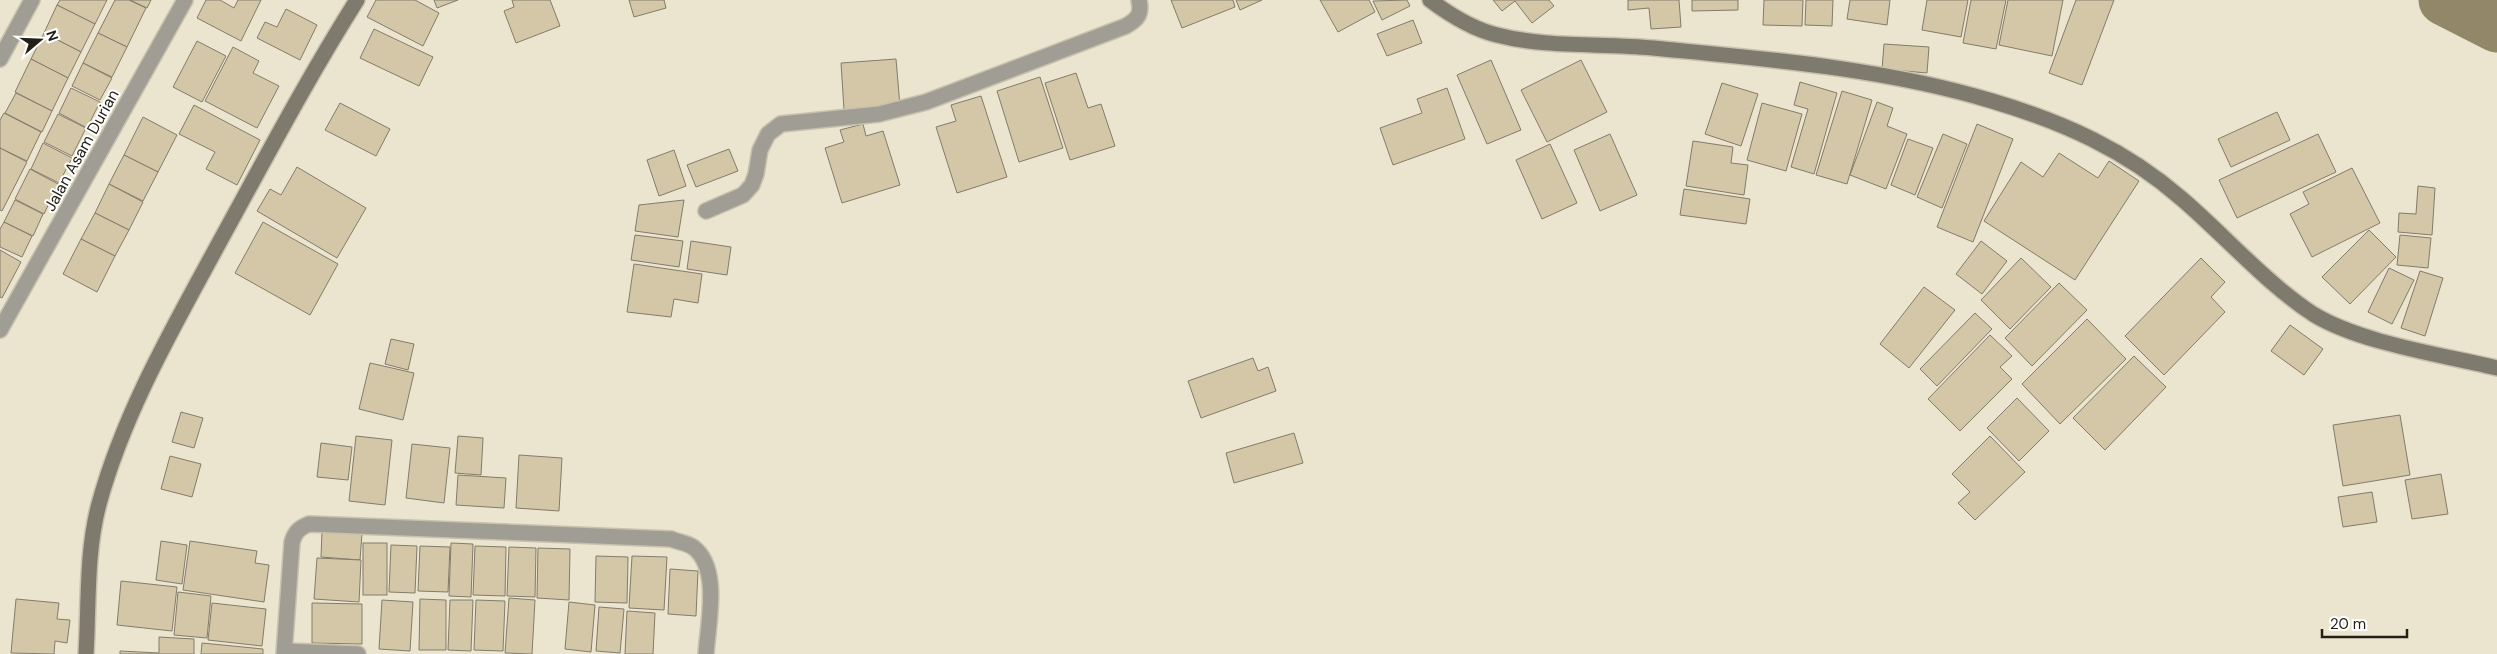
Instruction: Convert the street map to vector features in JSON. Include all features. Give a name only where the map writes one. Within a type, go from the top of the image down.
[{"type":"street","points":[[0,59],[32,0]]},
{"type":"street","name":"Jalan Asam Durian","points":[[2,321],[185,0]]},
{"type":"street","points":[[86,654],[92,541],[99,504],[114,456],[176,322],[317,62],[357,0]]},
{"type":"street","points":[[706,211],[743,195],[752,185],[760,150],[768,134],[781,124],[879,114],[926,102],[1126,26],[1137,19],[1141,9],[1139,0]]},
{"type":"street","points":[[1430,0],[1455,18],[1495,35],[1537,42],[1649,48],[1810,65],[1918,82],[1991,100],[2068,126],[2131,160],[2180,197],[2277,285],[2313,314],[2349,332],[2497,368]]},
{"type":"street","points":[[358,654],[285,652],[292,542],[294,533],[309,524],[671,539],[692,547],[703,558],[709,569],[710,588],[706,654]]},
{"type":"building","points":[[60,0],[107,0],[95,24],[57,5]]},
{"type":"building","points":[[115,0],[129,0],[146,8],[127,47],[98,33]]},
{"type":"building","points":[[130,0],[151,0],[147,8]]},
{"type":"building","points":[[206,0],[220,0],[234,8],[238,0],[261,0],[241,41],[197,18]]},
{"type":"building","points":[[376,0],[415,0],[439,13],[423,46],[367,17]]},
{"type":"building","points":[[434,0],[458,0],[437,8]]},
{"type":"building","points":[[512,0],[550,0],[560,26],[516,43],[504,11],[514,7]]},
{"type":"building","points":[[629,0],[664,0],[666,8],[634,17]]},
{"type":"building","points":[[1171,0],[1233,0],[1235,7],[1182,28]]},
{"type":"building","points":[[1236,0],[1262,0],[1240,10]]},
{"type":"building","points":[[1320,0],[1369,0],[1375,12],[1338,32]]},
{"type":"building","points":[[1407,0],[1410,6],[1382,20],[1373,1]]},
{"type":"building","points":[[1493,0],[1549,0],[1554,6],[1532,23],[1515,1],[1502,11]]},
{"type":"building","points":[[1628,0],[1679,0],[1681,27],[1651,29],[1649,8],[1628,10]]},
{"type":"building","points":[[1692,0],[1738,0],[1738,10],[1692,11]]},
{"type":"building","points":[[1764,0],[1803,0],[1802,26],[1763,25]]},
{"type":"building","points":[[1806,0],[1833,0],[1832,26],[1805,25]]},
{"type":"building","points":[[1850,0],[1890,0],[1887,25],[1847,19]]},
{"type":"building","points":[[1927,0],[1968,0],[1961,37],[1922,30]]},
{"type":"building","points":[[1971,0],[2006,0],[1996,49],[1963,43]]},
{"type":"building","points":[[2008,0],[2063,0],[2052,56],[1999,45]]},
{"type":"building","points":[[2076,0],[2114,0],[2082,85],[2049,73]]},
{"type":"building","points":[[57,5],[95,24],[81,52],[44,33]]},
{"type":"building","points":[[286,9],[317,25],[300,60],[257,38],[265,22],[277,27]]},
{"type":"building","points":[[1413,20],[1422,43],[1387,56],[1377,34]]},
{"type":"building","points":[[374,29],[433,57],[419,86],[360,58]]},
{"type":"building","points":[[44,33],[81,52],[68,78],[31,59]]},
{"type":"building","points":[[98,33],[127,47],[112,77],[83,63]]},
{"type":"building","points":[[197,41],[226,56],[202,102],[173,87]]},
{"type":"building","points":[[1884,44],[1929,47],[1927,73],[1882,69]]},
{"type":"building","points":[[233,47],[259,61],[253,73],[279,86],[257,128],[205,101]]},
{"type":"building","points":[[31,59],[68,78],[52,111],[15,92]]},
{"type":"building","points":[[896,59],[900,106],[844,110],[841,63]]},
{"type":"building","points":[[1491,60],[1521,130],[1487,144],[1457,75]]},
{"type":"building","points":[[1581,60],[1607,112],[1547,142],[1521,90]]},
{"type":"building","points":[[83,63],[112,78],[100,100],[72,86]]},
{"type":"building","points":[[1076,73],[1088,108],[1101,104],[1115,146],[1070,160],[1045,83]]},
{"type":"building","points":[[1040,77],[1063,148],[1019,162],[997,91]]},
{"type":"building","points":[[1800,82],[1837,93],[1814,174],[1791,167],[1808,109],[1794,105]]},
{"type":"building","points":[[1722,83],[1758,94],[1741,146],[1705,134]]},
{"type":"building","points":[[71,88],[100,102],[87,128],[59,113]]},
{"type":"building","points":[[1447,88],[1465,139],[1393,165],[1380,128],[1422,113],[1417,99]]},
{"type":"building","points":[[1842,91],[1872,100],[1847,184],[1816,175]]},
{"type":"building","points":[[16,93],[52,111],[42,132],[5,113]]},
{"type":"building","points":[[981,96],[1007,177],[957,193],[936,127],[956,121],[951,105]]},
{"type":"building","points":[[1877,102],[1893,108],[1887,126],[1907,134],[1886,189],[1850,175]]},
{"type":"building","points":[[340,103],[390,129],[376,156],[325,130]]},
{"type":"building","points":[[1762,103],[1802,114],[1786,171],[1747,160]]},
{"type":"building","points":[[194,105],[260,140],[237,185],[206,169],[215,152],[179,134]]},
{"type":"building","points":[[2277,112],[2290,140],[2231,167],[2218,139]]},
{"type":"building","points":[[4,113],[41,132],[27,161],[0,148],[0,120]]},
{"type":"building","points":[[58,114],[86,128],[72,156],[44,142]]},
{"type":"building","points":[[143,117],[177,135],[158,172],[124,155]]},
{"type":"building","points":[[863,124],[866,136],[883,131],[900,185],[842,203],[825,148],[844,142],[840,130]]},
{"type":"building","points":[[1977,124],[2013,139],[1973,242],[1937,227]]},
{"type":"building","points":[[1610,134],[1637,195],[1600,211],[1574,150]]},
{"type":"building","points":[[1943,134],[1967,144],[1942,208],[1917,197]]},
{"type":"building","points":[[2318,134],[2336,172],[2237,218],[2219,180]]},
{"type":"building","points":[[1908,139],[1933,148],[1915,195],[1891,185]]},
{"type":"building","points":[[1693,141],[1733,147],[1731,163],[1748,165],[1744,195],[1686,186]]},
{"type":"building","points":[[43,143],[72,158],[59,183],[31,169]]},
{"type":"building","points":[[1550,144],[1577,203],[1542,219],[1516,160]]},
{"type":"building","points":[[0,148],[27,162],[2,211],[0,210]]},
{"type":"building","points":[[729,149],[738,171],[696,187],[687,165]]},
{"type":"building","points":[[674,150],[686,186],[659,196],[647,160]]},
{"type":"building","points":[[2059,153],[2098,178],[2109,161],[2139,181],[2075,280],[1984,221],[2021,162],[2043,177]]},
{"type":"building","points":[[124,155],[158,172],[143,201],[109,184]]},
{"type":"building","points":[[297,167],[366,208],[337,258],[257,211],[270,189],[281,195]]},
{"type":"building","points":[[2352,168],[2380,223],[2312,257],[2290,214],[2309,204],[2303,192]]},
{"type":"building","points":[[30,169],[58,184],[44,214],[15,199]]},
{"type":"building","points":[[109,184],[143,202],[129,230],[95,213]]},
{"type":"building","points":[[2418,186],[2435,188],[2432,235],[2398,232],[2399,213],[2416,214]]},
{"type":"building","points":[[1684,189],[1750,199],[1746,224],[1680,215]]},
{"type":"building","points":[[15,200],[43,214],[33,236],[4,222]]},
{"type":"building","points":[[684,200],[678,237],[635,231],[639,205]]},
{"type":"building","points":[[95,213],[129,230],[115,256],[81,239]]},
{"type":"building","points":[[4,222],[32,236],[22,257],[0,247],[0,229]]},
{"type":"building","points":[[263,222],[338,264],[310,315],[235,273]]},
{"type":"building","points":[[2369,230],[2396,257],[2350,304],[2322,277]]},
{"type":"building","points":[[635,235],[683,241],[679,267],[631,260]]},
{"type":"building","points":[[2400,235],[2431,238],[2428,268],[2397,265]]},
{"type":"building","points":[[81,239],[115,256],[97,292],[63,274]]},
{"type":"building","points":[[691,241],[731,247],[727,275],[687,269]]},
{"type":"building","points":[[1981,241],[2007,261],[1982,294],[1956,274]]},
{"type":"building","points":[[0,250],[21,262],[2,298],[0,297]]},
{"type":"building","points":[[2021,258],[2051,287],[2010,329],[1981,300]]},
{"type":"building","points":[[2201,258],[2225,282],[2211,297],[2225,312],[2164,375],[2125,336]]},
{"type":"building","points":[[634,264],[702,274],[698,303],[674,299],[671,317],[627,312]]},
{"type":"building","points":[[2389,268],[2414,280],[2392,324],[2368,312]]},
{"type":"building","points":[[2420,271],[2443,278],[2425,336],[2401,328]]},
{"type":"building","points":[[2059,283],[2087,310],[2032,366],[2005,338]]},
{"type":"building","points":[[1924,287],[1955,310],[1909,368],[1880,344]]},
{"type":"building","points":[[1975,313],[1992,329],[1937,386],[1920,369]]},
{"type":"building","points":[[2087,319],[2126,359],[2060,424],[2022,384]]},
{"type":"building","points":[[2290,325],[2323,349],[2304,375],[2271,351]]},
{"type":"building","points":[[1990,335],[2012,356],[2000,367],[2012,379],[1960,431],[1928,399]]},
{"type":"building","points":[[391,339],[414,344],[408,370],[385,364]]},
{"type":"building","points":[[2134,356],[2166,387],[2105,450],[2073,418]]},
{"type":"building","points":[[1253,358],[1258,371],[1268,367],[1276,391],[1201,418],[1188,381]]},
{"type":"building","points":[[370,363],[414,373],[403,420],[359,409]]},
{"type":"building","points":[[2017,398],[2049,431],[2019,461],[1987,428]]},
{"type":"building","points":[[181,412],[203,418],[194,448],[172,442]]},
{"type":"building","points":[[2400,415],[2410,475],[2343,486],[2333,425]]},
{"type":"building","points":[[1294,433],[1303,463],[1234,483],[1226,453]]},
{"type":"building","points":[[356,436],[392,440],[385,505],[349,501]]},
{"type":"building","points":[[458,436],[483,438],[481,475],[455,473]]},
{"type":"building","points":[[1990,436],[2025,472],[1975,520],[1958,503],[1970,492],[1952,474]]},
{"type":"building","points":[[321,443],[352,447],[348,480],[317,477]]},
{"type":"building","points":[[412,444],[450,448],[444,503],[406,498]]},
{"type":"building","points":[[519,455],[562,458],[559,511],[516,508]]},
{"type":"building","points":[[170,456],[201,464],[192,497],[161,489]]},
{"type":"building","points":[[2441,474],[2448,514],[2412,519],[2405,480]]},
{"type":"building","points":[[458,475],[506,478],[504,508],[456,505]]},
{"type":"building","points":[[2372,492],[2377,522],[2343,527],[2338,497]]},
{"type":"building","points":[[322,531],[362,534],[360,560],[321,557]]},
{"type":"building","points":[[161,541],[187,545],[182,584],[156,580]]},
{"type":"building","points":[[190,541],[257,551],[255,563],[269,565],[264,602],[183,590]]},
{"type":"building","points":[[363,543],[387,543],[387,595],[363,595]]},
{"type":"building","points":[[451,543],[473,544],[471,597],[449,596]]},
{"type":"building","points":[[391,545],[417,546],[415,593],[389,592]]},
{"type":"building","points":[[420,546],[450,547],[448,592],[418,591]]},
{"type":"building","points":[[475,546],[506,547],[505,596],[473,595]]},
{"type":"building","points":[[509,547],[536,548],[535,597],[507,596]]},
{"type":"building","points":[[538,548],[570,549],[569,600],[537,598]]},
{"type":"building","points":[[596,556],[628,557],[627,603],[595,602]]},
{"type":"building","points":[[632,556],[667,557],[664,610],[629,608]]},
{"type":"building","points":[[317,558],[361,560],[359,602],[314,599]]},
{"type":"building","points":[[670,569],[698,571],[696,616],[668,614]]},
{"type":"building","points":[[121,581],[177,587],[172,631],[117,625]]},
{"type":"building","points":[[178,592],[211,596],[207,638],[174,635]]},
{"type":"building","points":[[509,598],[535,600],[532,654],[505,653]]},
{"type":"building","points":[[16,599],[59,603],[57,619],[70,620],[67,643],[55,641],[54,654],[11,653]]},
{"type":"building","points":[[420,599],[446,600],[446,650],[419,650]]},
{"type":"building","points":[[382,600],[413,602],[410,651],[379,649]]},
{"type":"building","points":[[450,600],[473,600],[471,651],[448,650]]},
{"type":"building","points":[[476,600],[505,601],[503,651],[474,650]]},
{"type":"building","points":[[569,602],[595,605],[591,652],[565,649]]},
{"type":"building","points":[[212,603],[266,609],[262,646],[208,640]]},
{"type":"building","points":[[312,603],[362,604],[362,644],[312,643]]},
{"type":"building","points":[[599,607],[624,609],[620,653],[596,651]]},
{"type":"building","points":[[627,611],[655,613],[653,654],[625,654]]},
{"type":"building","points":[[159,637],[194,639],[194,654],[120,654],[120,651],[159,653]]},
{"type":"building","points":[[202,643],[263,649],[263,654],[201,654]]},
{"type":"waterway","points":[[2444,0],[2497,27]]}]
